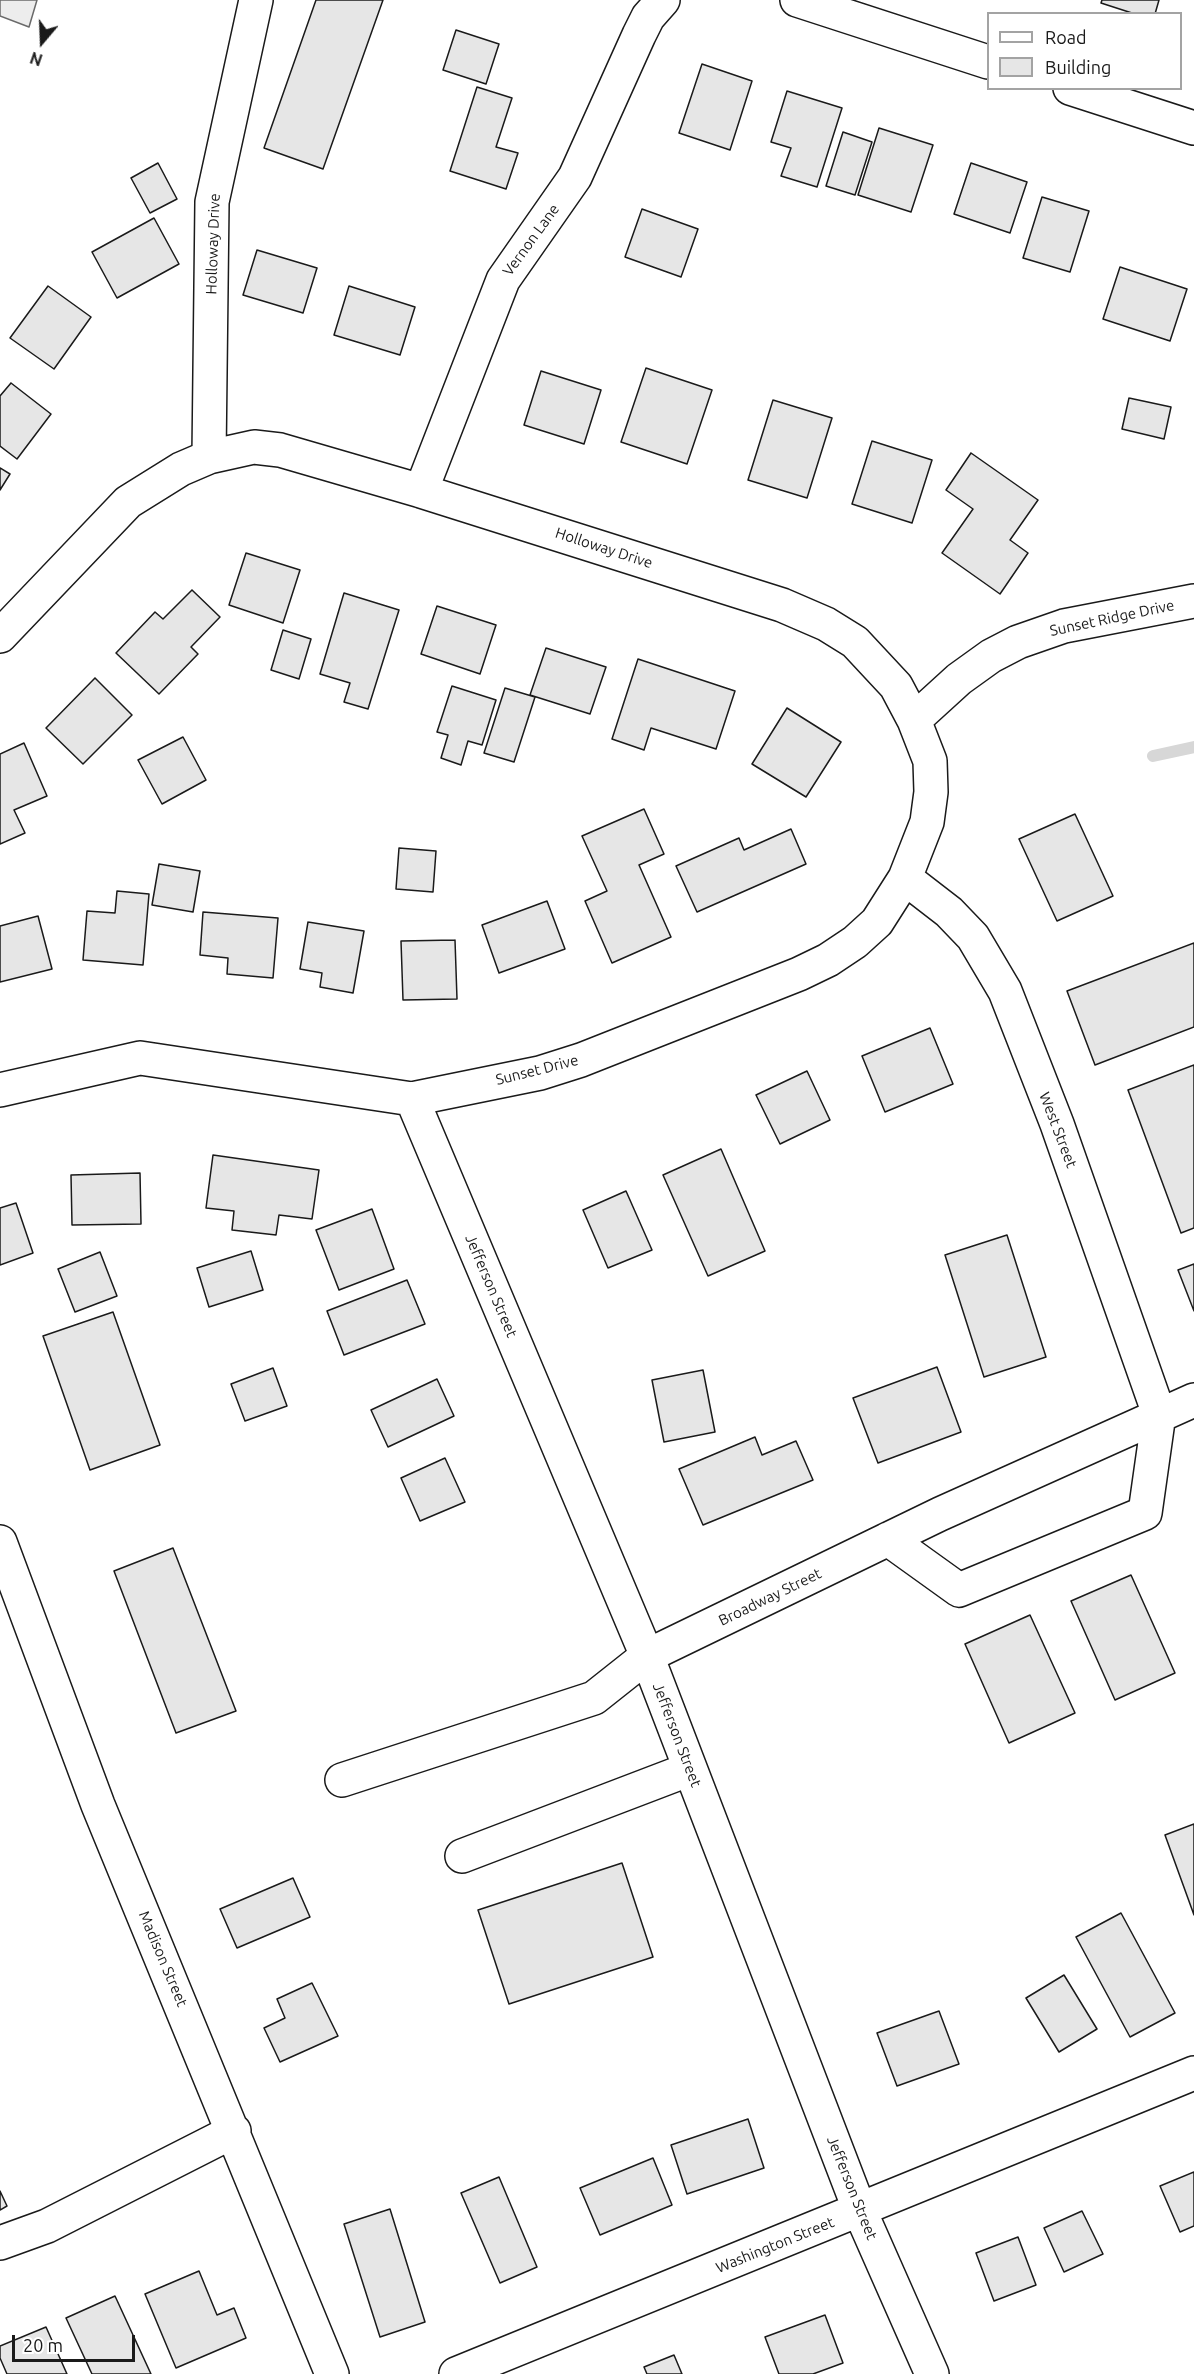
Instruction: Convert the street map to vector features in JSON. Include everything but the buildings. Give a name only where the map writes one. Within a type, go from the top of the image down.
[{"type":"street","name":"Holloway Drive","points":[[209,457],[212,202],[256,0]]},
{"type":"street","name":"Vernon Lane","points":[[422,491],[502,280],[575,177],[639,35],[648,17],[663,0]]},
{"type":"street","points":[[796,0],[987,62]]},
{"type":"street","points":[[1076,90],[1194,128]]},
{"type":"street","name":"Holloway Drive","points":[[0,636],[128,502],[181,469],[209,457],[254,447],[280,450],[422,491],[782,605],[826,624],[855,642],[896,686],[915,720],[930,761]]},
{"type":"street","name":"Sunset Ridge Drive","points":[[915,720],[959,679],[991,656],[1018,642],[1064,626],[1194,601]]},
{"type":"street","name":"Sunset Drive","points":[[0,1090],[140,1058],[412,1099],[540,1072],[581,1060],[799,974],[828,960],[855,942],[877,922],[905,878],[927,822],[931,792],[930,761]]},
{"type":"street","name":"West Street","points":[[905,878],[949,912],[973,937],[1005,992],[1057,1124],[1159,1414]]},
{"type":"street","name":"Jefferson Street","points":[[412,1099],[647,1656],[860,2211],[932,2374]]},
{"type":"street","name":"Broadway Street","points":[[342,1780],[594,1698],[647,1656],[888,1539],[1194,1400]]},
{"type":"street","points":[[888,1539],[959,1590],[1145,1512],[1159,1414]]},
{"type":"street","name":"Madison Street","points":[[0,1542],[98,1804],[332,2374]]},
{"type":"street","points":[[462,1856],[690,1769]]},
{"type":"street","name":"Washington Street","points":[[456,2374],[1194,2073]]},
{"type":"street","points":[[0,2243],[47,2226],[234,2131]]},
{"type":"shaded area","points":[[0,0],[37,0],[29,27],[0,16]]},
{"type":"waterway","points":[[1153,756],[1194,747]]}]
